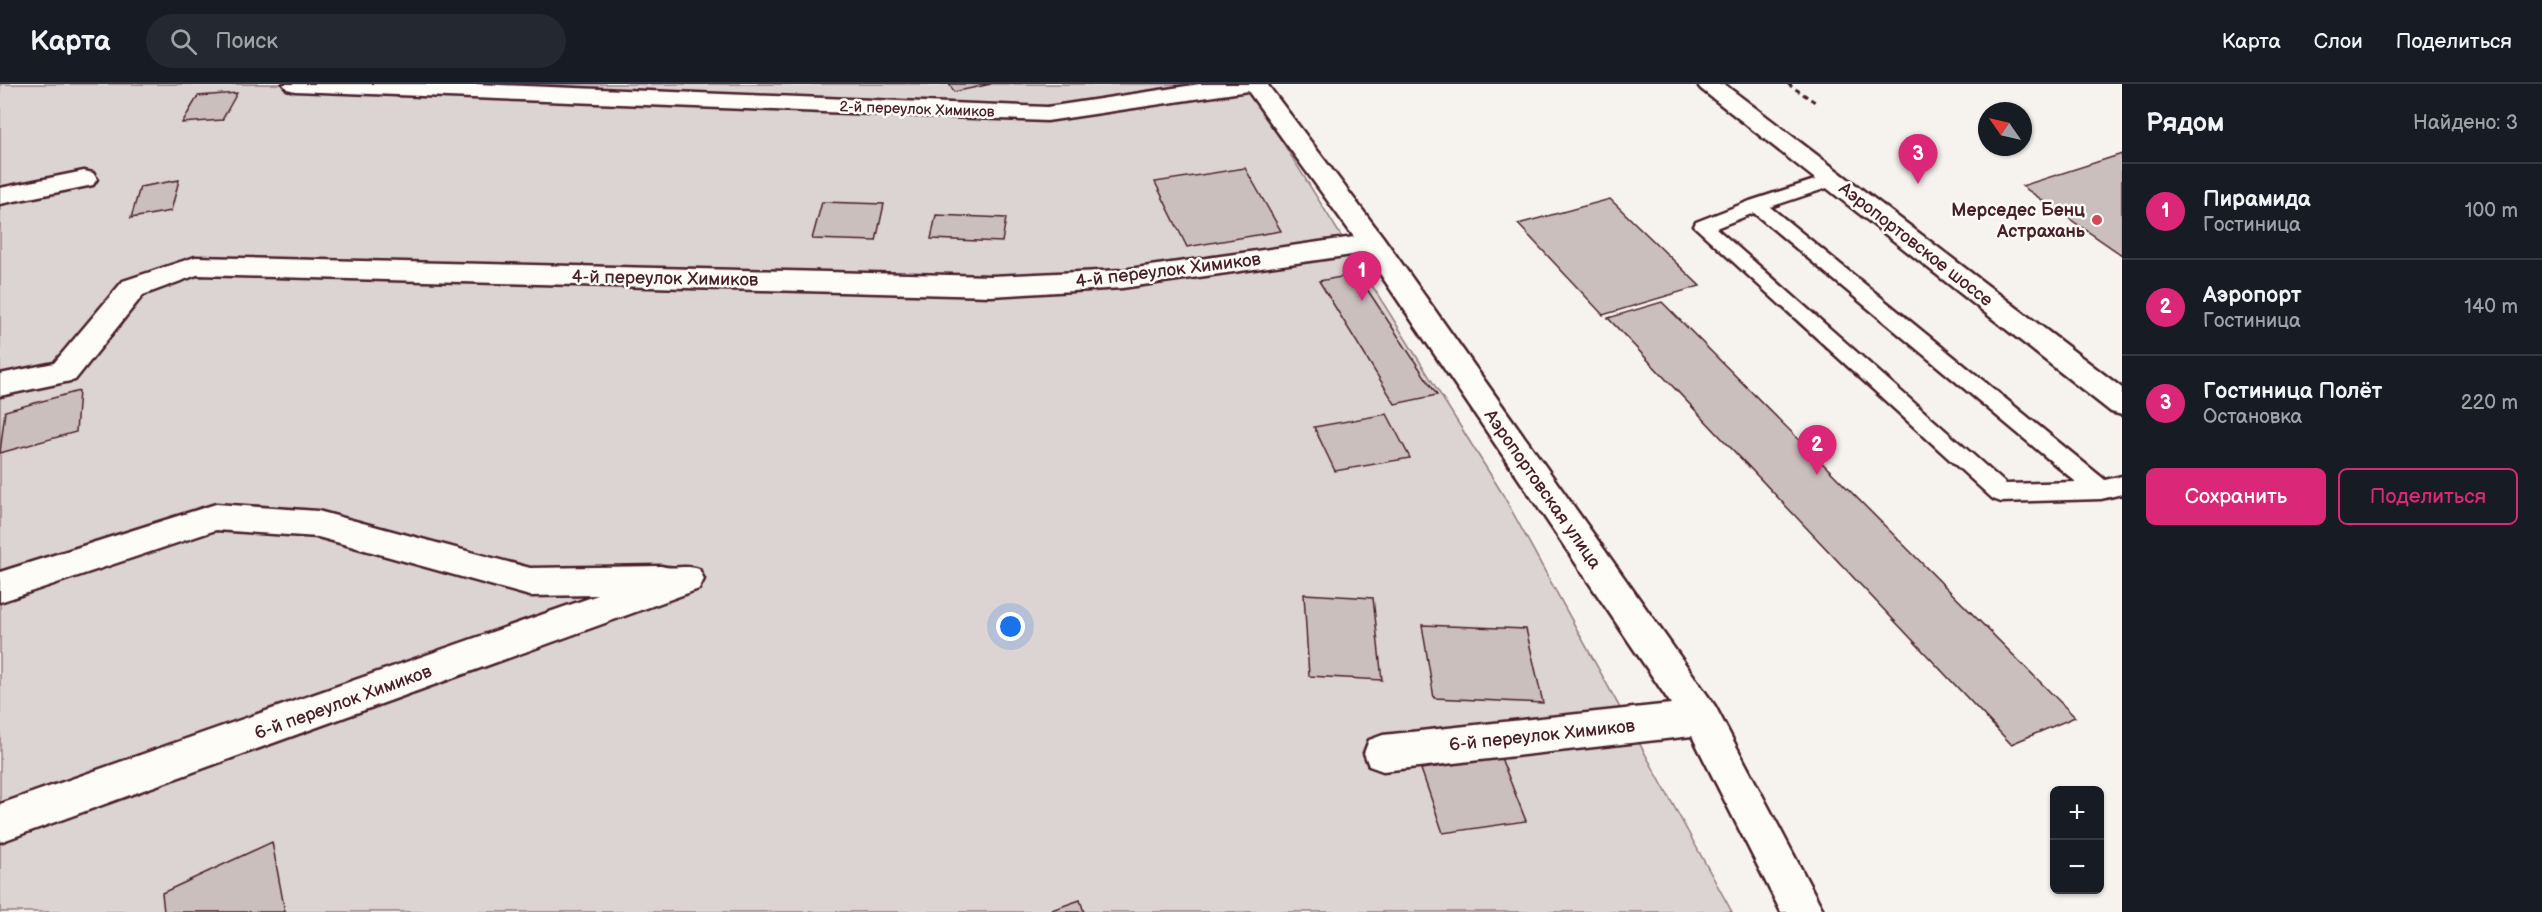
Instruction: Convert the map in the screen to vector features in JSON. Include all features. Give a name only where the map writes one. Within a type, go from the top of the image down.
[{"type":"street","name":"2-й переулок Химиков","points":[[295,84],[1047,114],[1249,84]]},
{"type":"street","name":"Аэропортовская улица","points":[[1255,84],[1373,243],[1701,718],[1803,912]]},
{"type":"street","name":"Аэропортовское шоссе","points":[[1709,84],[2122,404]]},
{"type":"street","points":[[0,196],[84,179]]},
{"type":"street","name":"4-й переулок Химиков","points":[[0,385],[64,372],[133,288],[195,267],[991,286],[1122,279],[1373,243]]},
{"type":"street","name":"6-й переулок Химиков","points":[[0,587],[216,517],[318,524],[530,582],[687,579],[0,823]]},
{"type":"street","name":"6-й переулок Химиков","points":[[1383,753],[1701,718]]},
{"type":"lane","points":[[1833,180],[1756,205],[1703,226],[2001,493],[2101,490],[2122,485]]},
{"type":"lane","points":[[1756,205],[2101,490]]},
{"type":"path","points":[[1788,84],[1815,102]]},
{"type":"shaded area","points":[[0,84],[1246,84],[1502,493],[1732,912],[0,912]]},
{"type":"building","points":[[949,84],[991,84],[954,92]]},
{"type":"building","points":[[237,93],[222,120],[182,123],[198,96]]},
{"type":"building","name":"Мерседес Бенц Астрахань","points":[[2122,154],[2122,255],[2022,186]]},
{"type":"building","points":[[1245,168],[1281,231],[1187,247],[1155,182]]},
{"type":"building","points":[[179,180],[171,211],[131,218],[140,187]]},
{"type":"building","points":[[1610,199],[1700,286],[1603,315],[1518,224]]},
{"type":"building","points":[[822,202],[884,204],[876,241],[812,239]]},
{"type":"building","points":[[936,215],[1006,218],[1002,242],[931,239]]},
{"type":"building","points":[[1357,274],[1437,395],[1395,404],[1319,281]]},
{"type":"building","points":[[1662,302],[2075,717],[2011,744],[1608,318]]},
{"type":"building","points":[[79,391],[76,432],[0,453],[5,411]]},
{"type":"building","points":[[1387,414],[1410,458],[1335,471],[1314,427]]},
{"type":"building","points":[[1304,594],[1373,598],[1382,680],[1309,676]]},
{"type":"building","points":[[1422,625],[1526,629],[1543,703],[1434,698]]},
{"type":"building","points":[[1501,758],[1526,821],[1443,833],[1421,769]]},
{"type":"building","points":[[272,842],[285,912],[164,912],[162,893]]},
{"type":"building","points":[[1080,900],[1084,912],[1046,912]]},
{"type":"place","name":"Гостиница Полёт","points":[[1918,184]]},
{"type":"place","name":"Мерседес Бенц Астрахань","points":[[2097,220]]},
{"type":"place","name":"Пирамида","points":[[1362,301]]},
{"type":"place","name":"Аэропорт","points":[[1817,475]]}]
